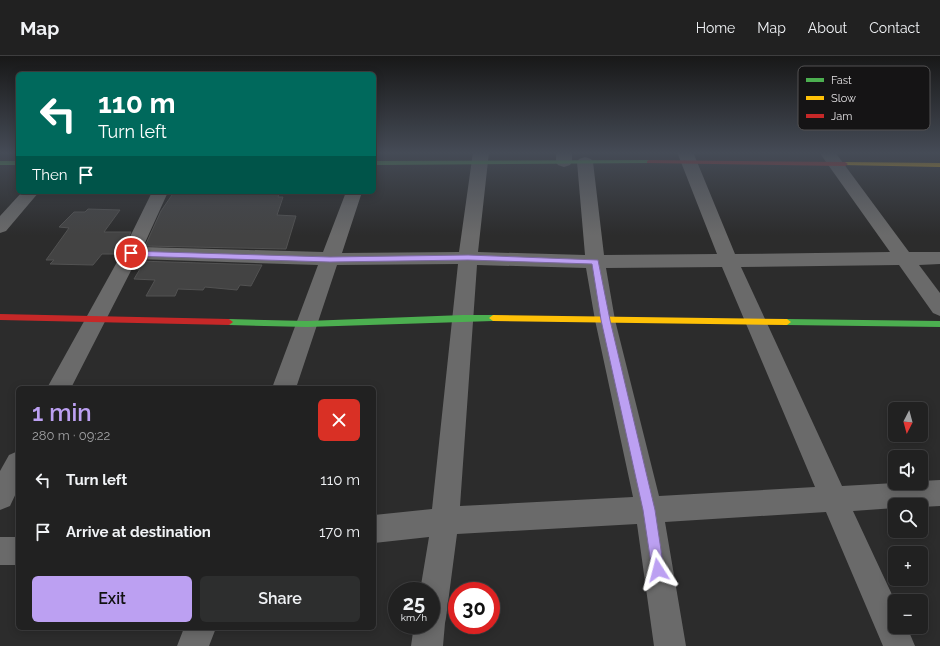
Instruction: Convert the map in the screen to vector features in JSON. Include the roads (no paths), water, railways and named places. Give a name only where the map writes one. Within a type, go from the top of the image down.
[{"type":"street","points":[[436,582],[445,521],[468,258],[478,180]]},
{"type":"street","points":[[576,180],[649,510],[670,646]]},
{"type":"street","points":[[696,180],[728,259],[899,646]]},
{"type":"street","points":[[847,180],[940,308]]},
{"type":"street","points":[[0,228],[29,194]]},
{"type":"street","points":[[60,386],[131,253],[159,194]]},
{"type":"street","points":[[285,386],[353,194]]},
{"type":"street","points":[[131,253],[330,259],[468,258],[595,262],[728,259],[940,258]]},
{"type":"street","points":[[0,317],[307,324],[463,318],[940,324]]},
{"type":"street","points":[[0,497],[16,467]]},
{"type":"street","points":[[376,529],[445,521],[940,493]]},
{"type":"street","points":[[0,552],[16,551]]},
{"type":"street","points":[[193,646],[199,630]]},
{"type":"street","points":[[427,646],[429,634]]}]
